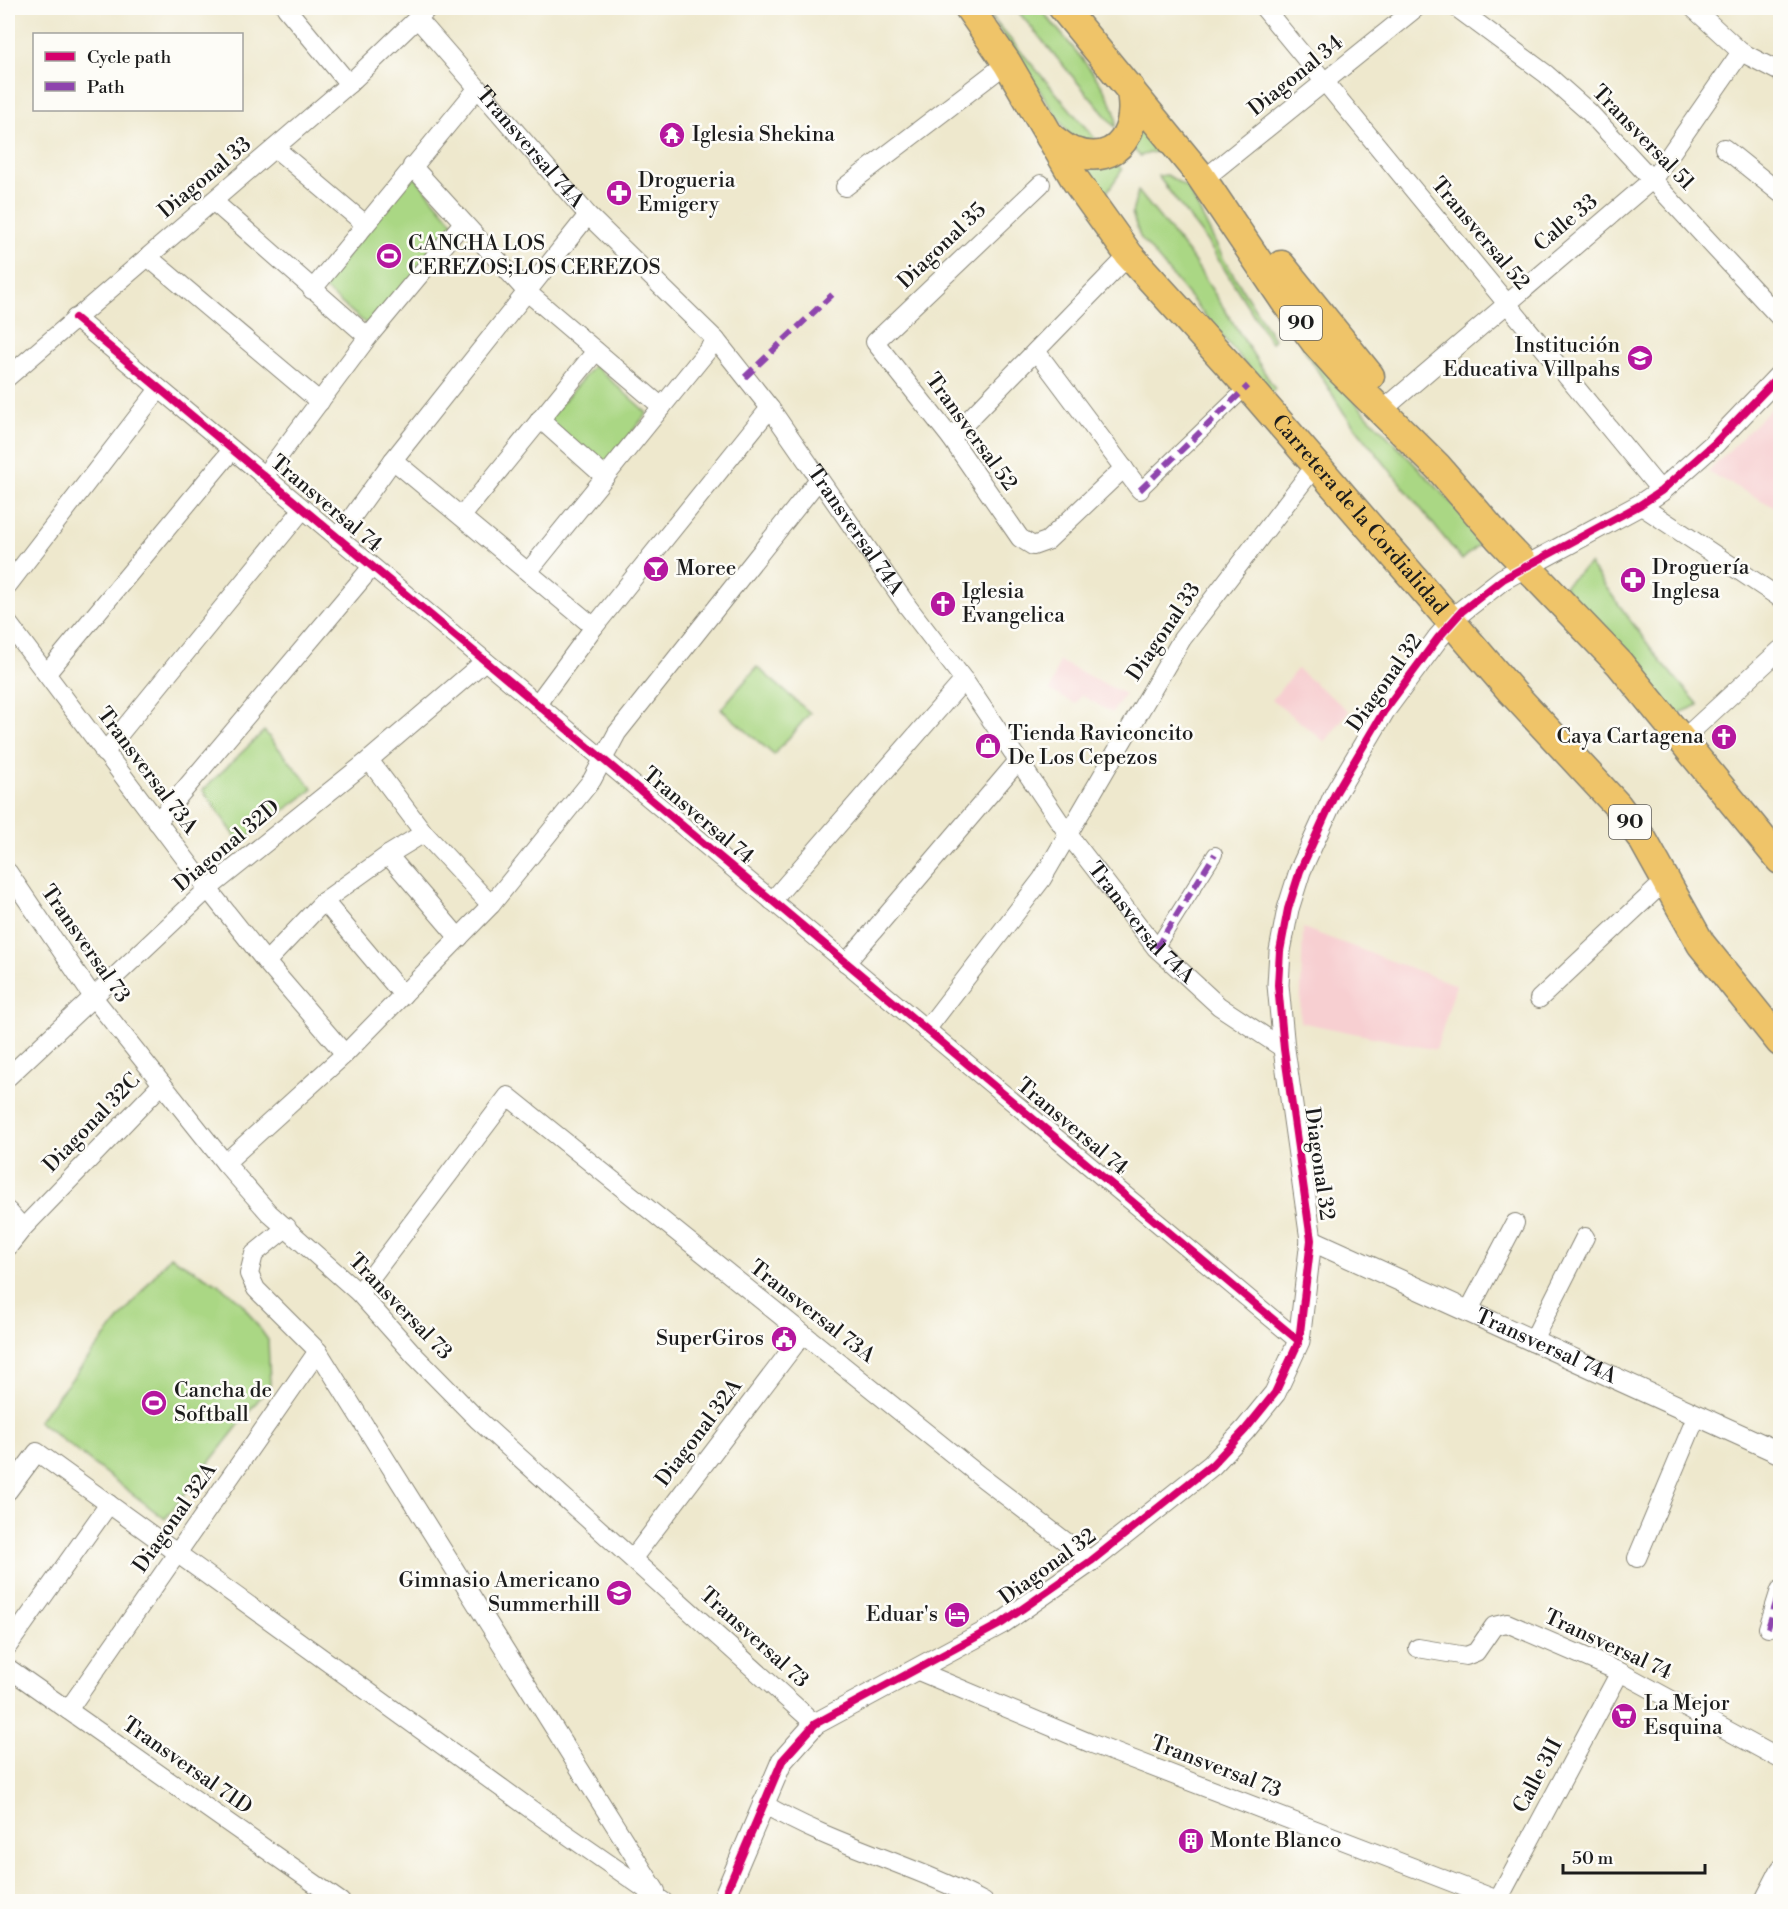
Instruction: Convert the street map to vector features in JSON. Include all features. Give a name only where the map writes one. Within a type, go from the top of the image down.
[{"type":"highway","name":"Carretera de la Cordialidad","points":[[969,8],[1007,63],[1088,198],[1129,255],[1248,387],[1452,622],[1617,805],[1643,840],[1701,944],[1780,1042]]},
{"type":"highway","name":"90","points":[[1063,8],[1201,176],[1286,303],[1316,343],[1438,467],[1525,566],[1619,663],[1682,740],[1777,848]]},
{"type":"highway","points":[[1049,136],[1072,152],[1086,155],[1101,154],[1115,148],[1130,132],[1134,119],[1130,88]]},
{"type":"highway","points":[[1201,176],[1274,256],[1438,467]]},
{"type":"street","points":[[286,8],[349,84]]},
{"type":"street","name":"Transversal 52","points":[[1264,8],[1661,490]]},
{"type":"street","name":"Diagonal 34","points":[[1201,176],[1324,83],[1416,8]]},
{"type":"street","name":"Transversal 51","points":[[1457,8],[1546,74],[1589,112],[1780,318]]},
{"type":"street","points":[[1693,8],[1741,52],[1780,72]]},
{"type":"street","name":"Diagonal 33","points":[[8,377],[349,84],[423,13]]},
{"type":"street","name":"Transversal 74A","points":[[423,13],[477,89],[588,215],[716,340],[770,408],[908,607],[964,680],[1068,834],[1156,948],[1219,1006],[1284,1049]]},
{"type":"street","name":"Calle 33","points":[[1390,403],[1653,179],[1741,52]]},
{"type":"street","points":[[844,187],[1007,63]]},
{"type":"street","points":[[312,290],[477,89]]},
{"type":"street","points":[[275,148],[365,224]]},
{"type":"street","points":[[1724,148],[1780,193]]},
{"type":"street","points":[[412,166],[462,224],[526,291],[662,407]]},
{"type":"street","name":"Diagonal 35","points":[[875,342],[1041,184]]},
{"type":"street","points":[[213,201],[368,337]]},
{"type":"street","points":[[337,538],[393,460],[588,215]]},
{"type":"street","points":[[264,476],[368,337],[462,224]]},
{"type":"street","points":[[951,438],[1129,255]]},
{"type":"street","points":[[148,257],[320,402]]},
{"type":"street","name":"Transversal 74","points":[[75,318],[1299,1341]]},
{"type":"street","points":[[528,572],[716,340]]},
{"type":"street","name":"Transversal 52","points":[[875,342],[951,438],[1020,538],[1033,546],[1047,541],[1124,468]]},
{"type":"street","points":[[462,516],[596,351]]},
{"type":"street","points":[[1036,351],[1140,490],[1248,387]]},
{"type":"street","name":"Diagonal 32","points":[[722,1902],[762,1803],[782,1761],[815,1724],[1002,1623],[1091,1561],[1212,1465],[1275,1393],[1299,1341],[1311,1240],[1284,1049],[1278,985],[1280,951],[1288,909],[1300,871],[1335,794],[1384,711],[1452,622],[1485,592],[1525,566],[1640,505],[1661,490],[1714,444],[1780,375]]},
{"type":"street","points":[[8,585],[159,388]]},
{"type":"street","points":[[537,704],[594,627],[770,408]]},
{"type":"street","points":[[540,419],[605,477]]},
{"type":"street","points":[[47,673],[232,450]]},
{"type":"street","points":[[393,460],[594,627]]},
{"type":"street","name":"Diagonal 33","points":[[926,1030],[1042,879],[1182,639],[1315,466]]},
{"type":"street","points":[[225,1163],[345,1054],[491,905],[592,780],[617,733],[819,479]]},
{"type":"street","points":[[1640,505],[1780,598]]},
{"type":"street","points":[[104,753],[303,509]]},
{"type":"street","points":[[157,822],[372,567]]},
{"type":"street","name":"Transversal 73A","points":[[8,623],[208,889],[266,962],[345,1054]]},
{"type":"street","points":[[1682,740],[1780,650]]},
{"type":"street","name":"Diagonal 32D","points":[[8,1077],[208,889],[369,760],[485,662]]},
{"type":"street","points":[[772,901],[964,680]]},
{"type":"street","points":[[369,760],[424,833],[491,905]]},
{"type":"street","points":[[846,963],[1018,761]]},
{"type":"street","points":[[266,962],[324,901],[388,855],[424,833]]},
{"type":"street","points":[[1156,948],[1215,854]]},
{"type":"street","points":[[388,855],[459,938]]},
{"type":"street","name":"Transversal 73","points":[[8,872],[93,997],[225,1163],[269,1213],[359,1293],[416,1357],[477,1419],[815,1724]]},
{"type":"street","points":[[1539,999],[1665,881]]},
{"type":"street","points":[[324,901],[402,995]]},
{"type":"street","name":"Diagonal 32C","points":[[8,1247],[23,1228],[162,1084]]},
{"type":"street","name":"Transversal 73A","points":[[359,1293],[508,1096],[980,1476],[1091,1561]]},
{"type":"street","points":[[8,1211],[23,1228]]},
{"type":"street","points":[[1468,1312],[1515,1223]]},
{"type":"street","points":[[287,1227],[254,1254],[249,1274],[256,1289],[318,1351],[662,1900]]},
{"type":"street","points":[[1533,1341],[1585,1237]]},
{"type":"street","name":"Transversal 74A","points":[[1311,1240],[1780,1453]]},
{"type":"street","name":"Diagonal 32A","points":[[633,1558],[802,1334]]},
{"type":"street","name":"Diagonal 32A","points":[[68,1710],[318,1351]]},
{"type":"street","points":[[1637,1558],[1697,1415]]},
{"type":"street","points":[[8,1491],[37,1452],[543,1818],[662,1900]]},
{"type":"street","points":[[8,1646],[109,1504]]},
{"type":"street","points":[[1768,1628],[1780,1590]]},
{"type":"street","name":"Transversal 74","points":[[1418,1648],[1466,1656],[1476,1652],[1494,1626],[1507,1623],[1620,1672],[1780,1759]]},
{"type":"street","name":"Transversal 71D","points":[[8,1668],[341,1902]]},
{"type":"street","name":"Transversal 73","points":[[916,1670],[1090,1743],[1499,1901]]},
{"type":"street","name":"Calle 31I","points":[[1499,1901],[1620,1672]]},
{"type":"street","points":[[762,1803],[785,1816],[898,1864],[942,1879],[984,1902]]},
{"type":"street","points":[[1763,1902],[1780,1869]]},
{"type":"shaded area","points":[[1780,399],[1780,510],[1708,472]]},
{"type":"shaded area","points":[[1059,661],[1125,694],[1112,713],[1081,695],[1076,704],[1050,691]]},
{"type":"shaded area","points":[[1297,669],[1349,711],[1325,742],[1272,700]]},
{"type":"shaded area","points":[[1303,928],[1456,985],[1436,1050],[1300,1022]]},
{"type":"green space","points":[[1015,8],[1040,8],[1100,84],[1110,100],[1115,115],[1115,127]]},
{"type":"green space","points":[[988,13],[1097,141],[1076,139],[1068,133]]},
{"type":"green space","points":[[1141,116],[1170,152],[1154,152],[1140,156],[1133,149]]},
{"type":"green space","points":[[1114,160],[1122,170],[1107,192],[1104,202],[1076,163]]},
{"type":"green space","points":[[412,173],[456,226],[371,328],[322,287]]},
{"type":"green space","points":[[1167,175],[1188,188],[1224,260],[1274,339],[1271,343],[1206,240],[1158,176]]},
{"type":"green space","points":[[1138,191],[1190,255],[1275,389],[1270,394],[1140,237],[1132,213]]},
{"type":"green space","points":[[1290,326],[1366,414],[1486,538],[1462,560],[1344,413]]},
{"type":"green space","points":[[594,365],[647,413],[604,468],[547,421]]},
{"type":"green space","points":[[1589,564],[1661,662],[1699,705],[1675,715],[1564,586]]},
{"type":"green space","points":[[757,667],[810,713],[774,755],[721,709]]},
{"type":"green space","points":[[264,731],[313,789],[240,843],[203,790]]},
{"type":"green space","name":"Cancha de Softball","points":[[170,1256],[218,1284],[241,1302],[268,1340],[270,1385],[165,1519],[38,1421]]},
{"type":"marked path","points":[[745,377],[834,293]]},
{"type":"marked path","points":[[1140,490],[1248,386]]},
{"type":"marked path","points":[[1156,948],[1215,854]]},
{"type":"marked path","points":[[1768,1628],[1780,1590]]},
{"type":"cycle path","points":[[75,318],[1299,1341]]},
{"type":"cycle path","points":[[722,1902],[782,1761],[815,1724],[1002,1623],[1091,1561],[1212,1465],[1275,1393],[1299,1341],[1311,1240],[1284,1049],[1278,985],[1280,951],[1288,909],[1300,871],[1335,794],[1384,711],[1438,638],[1462,611],[1503,579],[1640,505],[1661,491],[1714,444],[1780,375]]},
{"type":"place","name":"Iglesia Shekina","points":[[672,135]]},
{"type":"place","name":"Drogueria Emigery","points":[[619,193]]},
{"type":"place","name":"CANCHA LOS CEREZOS;LOS CEREZOS","points":[[389,256]]},
{"type":"place","name":"Institución Educativa Villpahs","points":[[1640,358]]},
{"type":"place","name":"Moree","points":[[656,569]]},
{"type":"place","name":"Droguería Inglesa","points":[[1633,580]]},
{"type":"place","name":"Iglesia Evangelica","points":[[943,604]]},
{"type":"place","name":"Caya Cartagena","points":[[1724,737]]},
{"type":"place","name":"Tienda Raviconcito De Los Cepezos","points":[[988,746]]},
{"type":"place","name":"SuperGiros","points":[[784,1339]]},
{"type":"place","name":"Cancha de Softball","points":[[154,1403]]},
{"type":"place","name":"Gimnasio Americano Summerhill","points":[[619,1593]]},
{"type":"place","name":"Eduar's","points":[[957,1615]]},
{"type":"place","name":"La Mejor Esquina","points":[[1624,1716]]},
{"type":"place","name":"Monte Blanco","points":[[1191,1841]]}]
